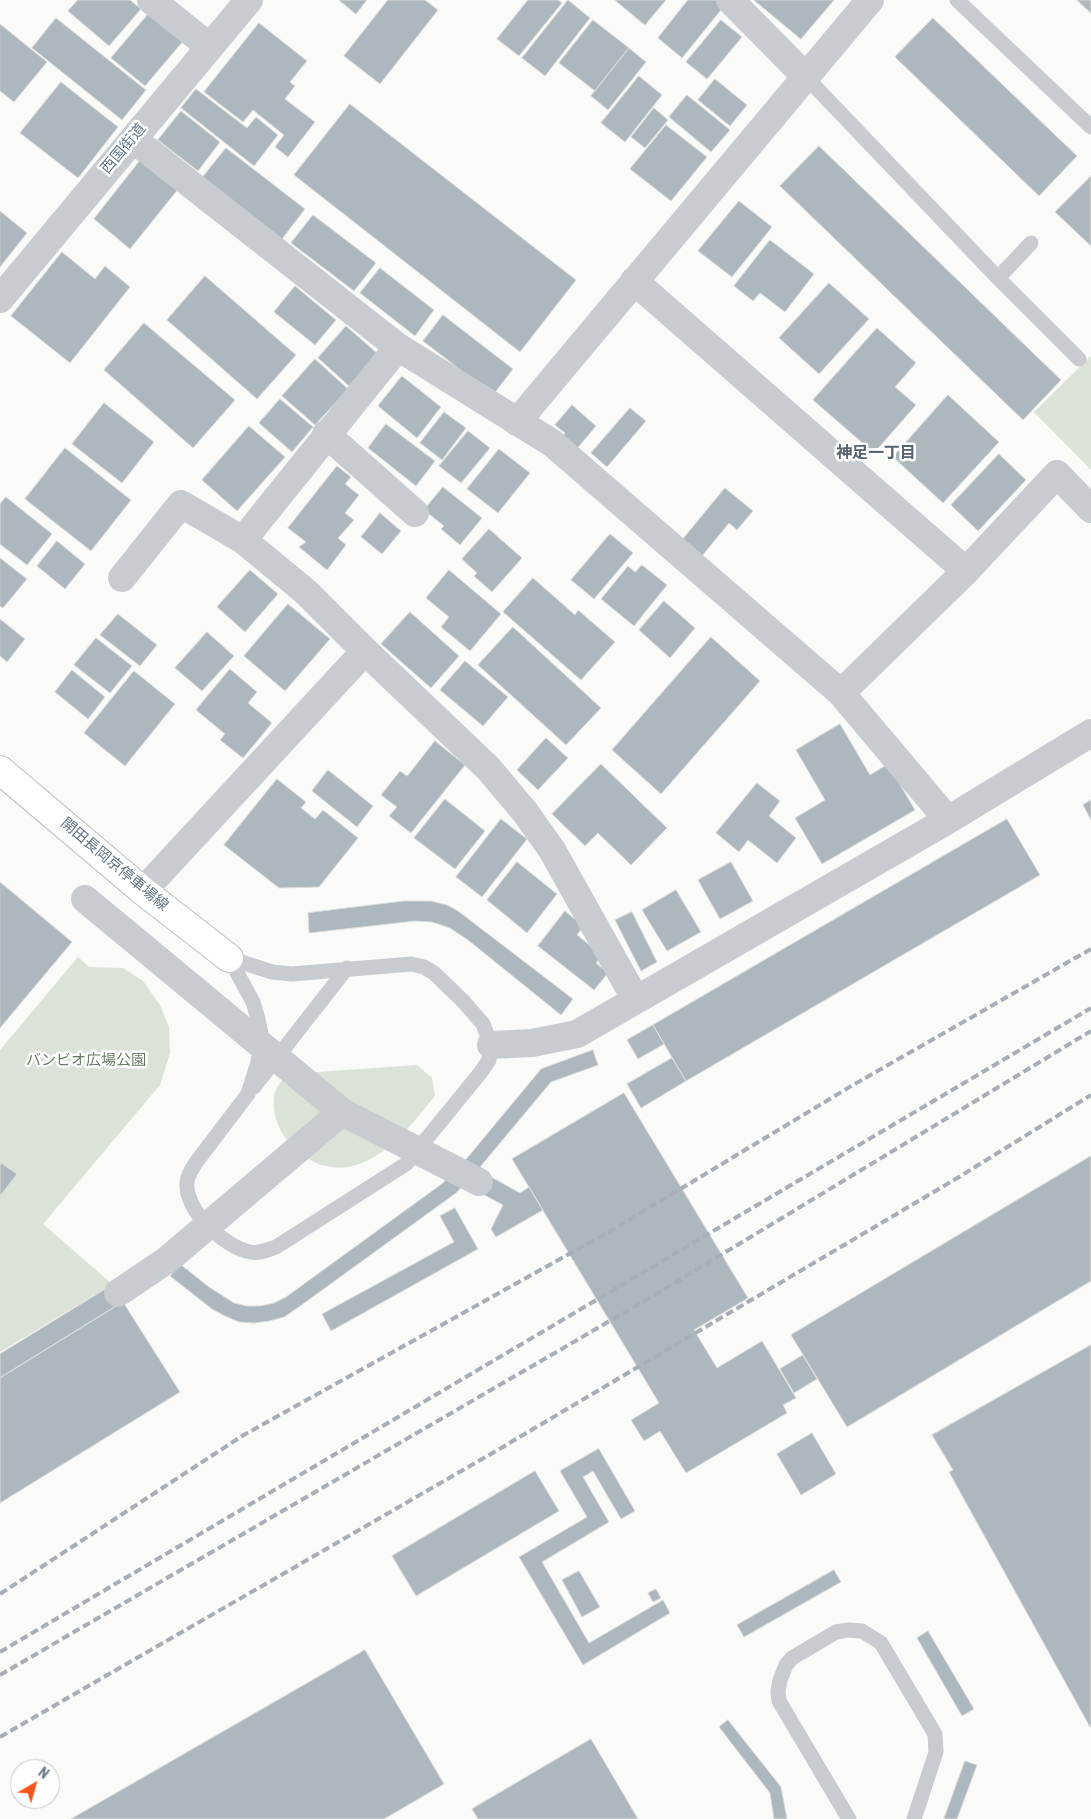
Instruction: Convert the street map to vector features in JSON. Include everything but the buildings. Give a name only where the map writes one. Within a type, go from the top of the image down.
[{"type":"main road","name":"開田長岡京停車場線","points":[[0,770],[143,891],[229,958]]},
{"type":"street","points":[[151,0],[210,47]]},
{"type":"street","name":"西国街道","points":[[0,298],[249,0]]},
{"type":"street","points":[[730,0],[806,76]]},
{"type":"street","points":[[517,422],[870,0]]},
{"type":"street","points":[[133,139],[398,347],[552,443],[841,693],[948,820]]},
{"type":"street","points":[[634,281],[966,571]]},
{"type":"street","points":[[243,540],[326,434],[398,347]]},
{"type":"street","points":[[326,434],[415,512]]},
{"type":"street","points":[[841,693],[966,571],[1057,474],[1091,508]]},
{"type":"street","points":[[122,578],[181,504],[243,540],[306,592],[364,651],[488,768],[525,812],[552,850],[636,1000]]},
{"type":"street","points":[[143,891],[364,651]]},
{"type":"street","points":[[491,1045],[532,1043],[577,1034],[948,820],[1091,734]]},
{"type":"street","points":[[85,899],[342,1112],[479,1182]]},
{"type":"street","points":[[118,1294],[167,1260],[342,1112]]},
{"type":"lane","points":[[957,0],[1091,127]]},
{"type":"lane","points":[[806,76],[998,278],[1079,359]]},
{"type":"lane","points":[[998,278],[1031,243]]},
{"type":"lane","points":[[229,958],[272,972],[292,974],[347,968],[411,964],[424,968],[434,973],[484,1024],[491,1045],[489,1060],[481,1072],[406,1164],[276,1247],[263,1252],[251,1252],[240,1248],[213,1231],[196,1211],[190,1197],[187,1182],[190,1172],[196,1161],[347,968]]},
{"type":"lane","points":[[229,958],[252,1002],[262,1039],[258,1062],[248,1094]]},
{"type":"lane","points":[[849,1819],[779,1701],[778,1691],[782,1672],[792,1658],[836,1632],[848,1630],[862,1631],[880,1643],[935,1734],[936,1752],[914,1819]]},
{"type":"green space","points":[[1091,356],[1091,470],[1034,412]]},
{"type":"green space","name":"バンビオ広場公園","points":[[78,957],[89,967],[123,968],[143,981],[160,1005],[169,1027],[170,1053],[160,1085],[43,1224],[112,1284],[0,1352],[0,1050]]},
{"type":"green space","points":[[417,1065],[432,1078],[435,1096],[400,1136],[380,1154],[368,1160],[341,1168],[325,1166],[298,1152],[279,1127],[274,1112],[274,1096],[288,1074]]},
{"type":"railway","points":[[0,1594],[242,1436],[614,1229],[853,1085],[1091,949]]},
{"type":"railway","points":[[0,1652],[1091,1008]]},
{"type":"railway","points":[[0,1675],[658,1293],[1091,1031]]},
{"type":"railway","points":[[0,1737],[496,1451],[959,1177],[1091,1095]]},
{"type":"district","name":"神足一丁目","points":[[876,454]]}]
